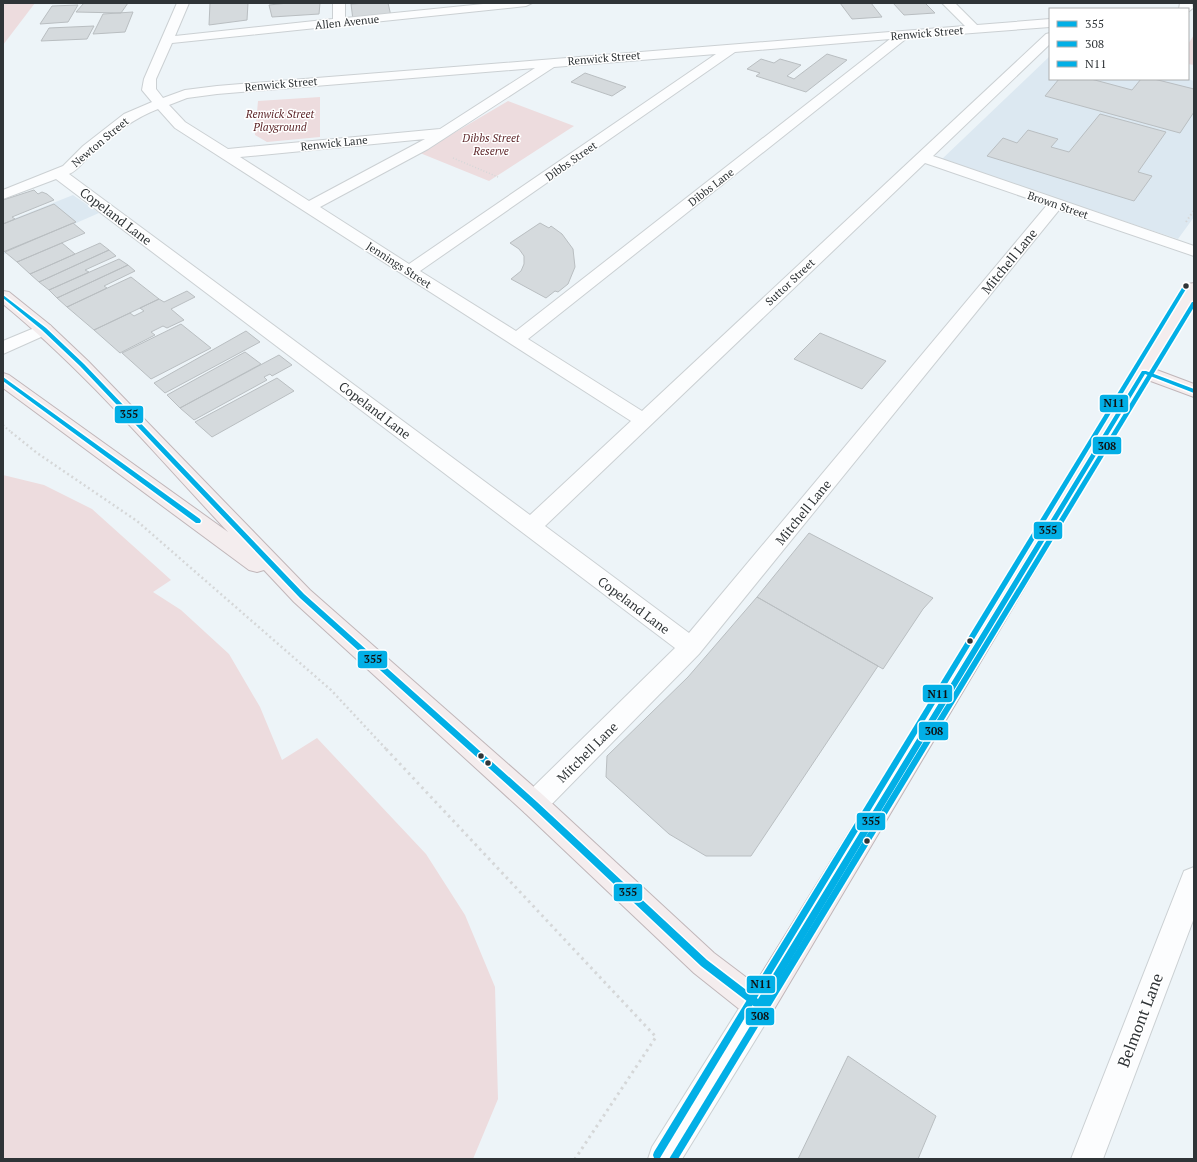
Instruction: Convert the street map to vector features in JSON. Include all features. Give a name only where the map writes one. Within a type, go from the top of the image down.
[{"type":"main road","points":[[3,296],[44,329],[88,371],[302,596],[534,804],[704,963],[759,1005],[1194,288]]},
{"type":"main road","points":[[1144,372],[1194,391]]},
{"type":"main road","points":[[3,379],[302,596]]},
{"type":"street","points":[[160,102],[149,90],[150,79],[183,3]]},
{"type":"street","points":[[339,3],[339,23]]},
{"type":"street","name":"Allen Avenue","points":[[168,40],[339,23],[473,6],[526,3]]},
{"type":"street","points":[[948,3],[974,29]]},
{"type":"street","name":"Renwick Street","points":[[160,102],[185,94],[217,90],[1049,23]]},
{"type":"street","name":"Dibbs Lane","points":[[516,340],[905,34]]},
{"type":"street","name":"Suttor Street","points":[[530,527],[1049,38]]},
{"type":"street","name":"Dibbs Street","points":[[409,272],[732,48]]},
{"type":"street","name":"Renwick Lane","points":[[309,207],[423,146],[553,63]]},
{"type":"street","name":"Jennings Street","points":[[160,102],[180,125],[644,421]]},
{"type":"street","name":"Newton Street","points":[[3,195],[74,165],[88,149],[129,117],[160,102]]},
{"type":"street","name":"Renwick Lane","points":[[225,154],[444,132]]},
{"type":"street","name":"Brown Street","points":[[922,157],[1055,205],[1194,251]]},
{"type":"street","name":"Copeland Lane","points":[[58,173],[691,647]]},
{"type":"street","name":"Mitchell Lane","points":[[534,804],[691,647],[1055,205]]},
{"type":"street","points":[[3,348],[44,329]]},
{"type":"street","name":"Belmont Lane","points":[[1087,1159],[1194,881]]},
{"type":"street","points":[[664,1159],[759,1005]]},
{"type":"path","points":[[423,146],[528,190]]},
{"type":"path","points":[[3,425],[37,453],[137,522],[331,690],[656,1037],[575,1159]]},
{"type":"shaded area","points":[[1049,57],[1049,80],[1189,79],[1194,81],[1194,217],[1178,239],[941,160]]},
{"type":"shaded area","points":[[73,195],[99,213],[3,255],[3,223]]},
{"type":"green space","points":[[3,3],[35,3],[3,45]]},
{"type":"green space","points":[[1194,35],[1194,65],[1189,64],[1189,42]]},
{"type":"green space","name":"Renwick Street Playground","points":[[320,97],[320,137],[267,142],[255,135],[258,101]]},
{"type":"green space","name":"Dibbs Street Reserve","points":[[508,101],[574,126],[489,181],[420,153]]},
{"type":"green space","points":[[3,475],[44,485],[92,509],[171,580],[153,592],[181,610],[229,654],[260,707],[282,760],[317,738],[426,854],[465,915],[495,987],[498,1099],[473,1159],[3,1159]]},
{"type":"building","points":[[84,3],[128,3],[121,13],[76,12]]},
{"type":"building","points":[[210,3],[248,3],[247,20],[209,25]]},
{"type":"building","points":[[288,3],[320,3],[319,14],[272,17],[269,5]]},
{"type":"building","points":[[388,3],[391,16],[353,20],[351,4]]},
{"type":"building","points":[[840,3],[871,3],[882,17],[852,19]]},
{"type":"building","points":[[893,3],[925,3],[935,13],[904,15]]},
{"type":"building","points":[[78,5],[68,22],[40,24],[52,6]]},
{"type":"building","points":[[133,12],[125,32],[93,34],[103,14]]},
{"type":"building","points":[[94,26],[87,39],[41,41],[49,28]]},
{"type":"building","points":[[827,54],[847,60],[806,92],[756,76],[760,73],[747,69],[761,59],[774,63],[780,59],[801,65],[787,76],[794,79]]},
{"type":"building","points":[[585,73],[626,87],[612,96],[571,82]]},
{"type":"building","points":[[1058,80],[1095,80],[1132,90],[1140,80],[1158,80],[1194,89],[1194,112],[1180,133],[1045,96]]},
{"type":"building","points":[[1100,114],[1166,132],[1138,172],[1152,176],[1134,201],[987,156],[1003,138],[1017,143],[1028,130],[1058,139],[1051,147],[1069,152]]},
{"type":"building","points":[[34,190],[38,194],[42,192],[47,194],[54,200],[12,217],[15,219],[3,224],[3,200]]},
{"type":"building","points":[[54,204],[76,222],[3,252],[3,224]]},
{"type":"building","points":[[73,223],[85,233],[17,262],[5,252]]},
{"type":"building","points":[[540,223],[549,228],[551,226],[562,234],[573,249],[575,267],[568,284],[558,292],[555,291],[546,298],[511,279],[521,271],[524,264],[524,256],[519,249],[510,243]]},
{"type":"building","points":[[62,243],[75,254],[30,274],[17,262]]},
{"type":"building","points":[[100,243],[109,250],[39,282],[30,274]]},
{"type":"building","points":[[109,250],[116,256],[85,270],[89,272],[49,290],[39,282]]},
{"type":"building","points":[[119,259],[128,265],[57,298],[49,290]]},
{"type":"building","points":[[128,265],[135,271],[104,286],[107,288],[67,307],[57,298]]},
{"type":"building","points":[[131,277],[159,299],[94,330],[67,307]]},
{"type":"building","points":[[187,291],[195,297],[171,309],[184,320],[167,328],[163,326],[151,332],[155,335],[120,353],[94,330],[130,313],[134,316],[144,311],[140,308],[159,299],[164,302]]},
{"type":"building","points":[[181,324],[211,348],[151,379],[122,353]]},
{"type":"building","points":[[246,331],[260,342],[165,393],[154,383]]},
{"type":"building","points":[[820,333],[886,361],[862,389],[794,359]]},
{"type":"building","points":[[245,352],[261,364],[180,408],[167,395]]},
{"type":"building","points":[[279,355],[292,365],[272,376],[270,374],[264,377],[267,380],[194,420],[180,408]]},
{"type":"building","points":[[277,378],[294,391],[212,437],[195,422]]},
{"type":"building","points":[[809,533],[933,598],[923,609],[883,669],[757,597]]},
{"type":"building","points":[[757,597],[878,666],[751,856],[706,856],[669,834],[606,777],[607,756],[688,677]]},
{"type":"building","points":[[848,1056],[936,1116],[918,1159],[798,1159]]},
{"type":"transit line","name":"N11","points":[[657,1155],[1187,284]]},
{"type":"transit line","name":"355","points":[[3,296],[44,329],[82,365],[302,596],[534,804],[704,963],[759,1005]]},
{"type":"transit line","name":"308","points":[[673,1159],[1194,303]]},
{"type":"transit line","name":"355","points":[[1144,372],[1194,391]]},
{"type":"transit line","name":"355","points":[[759,1005],[1144,372]]},
{"type":"transit line","name":"355","points":[[3,379],[198,521]]}]
